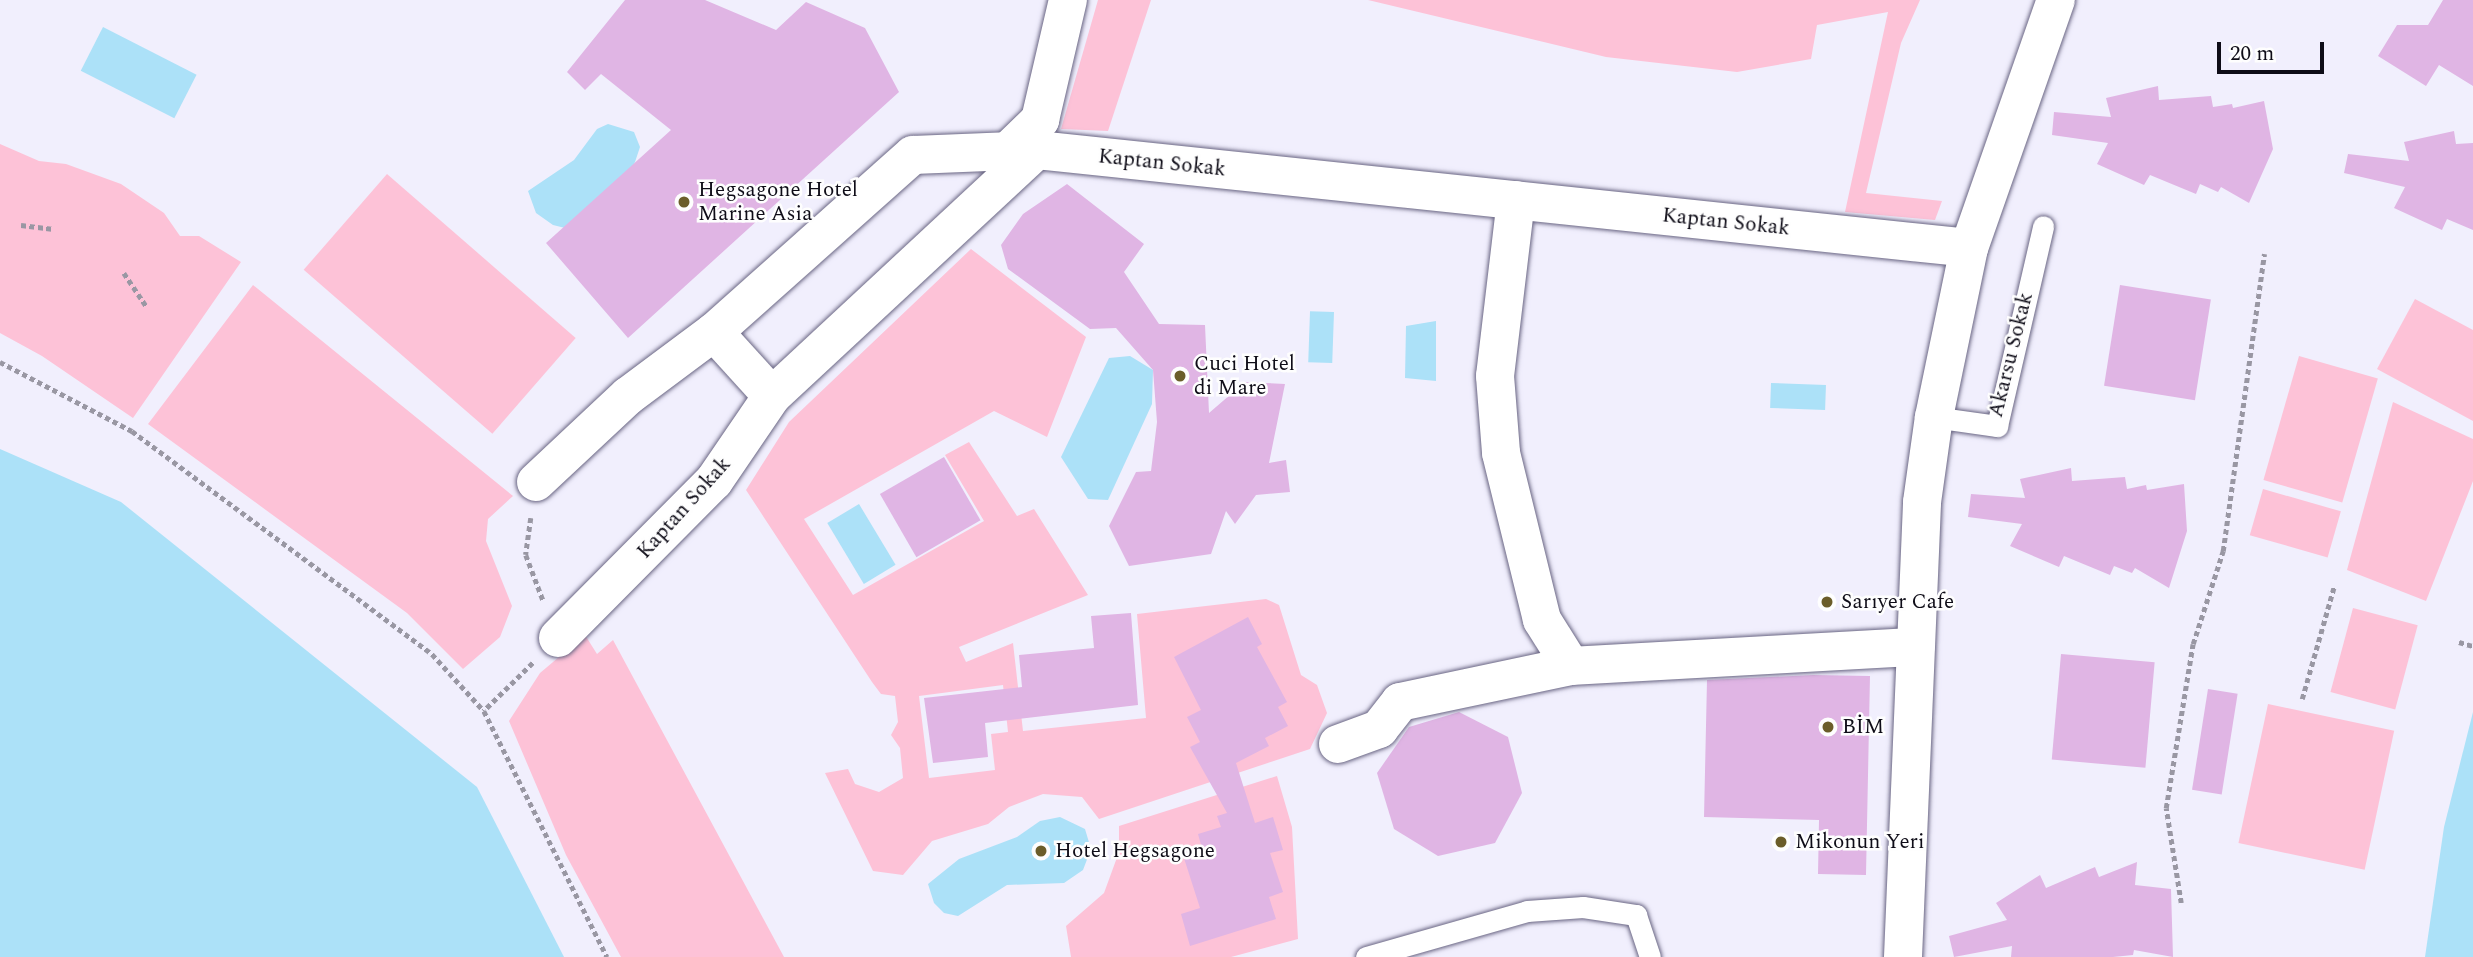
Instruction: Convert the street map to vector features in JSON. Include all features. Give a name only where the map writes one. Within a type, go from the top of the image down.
[{"type":"street","points":[[536,482],[628,396],[714,332],[913,155],[1023,151],[1040,120],[1068,0]]},
{"type":"street","points":[[1903,957],[1922,502],[1934,417],[1969,248],[2056,0]]},
{"type":"street","name":"Kaptan Sokak","points":[[558,638],[715,481],[772,396],[1023,151],[1969,248]]},
{"type":"street","points":[[1516,200],[1495,376],[1501,453],[1542,620],[1571,666]]},
{"type":"street","points":[[714,332],[772,396]]},
{"type":"street","points":[[1338,744],[1378,729],[1400,702],[1571,666],[1915,647]]},
{"type":"lane","name":"Akarsu Sokak","points":[[1934,417],[1997,426],[2043,226]]},
{"type":"lane","points":[[1366,957],[1527,911],[1583,906],[1636,915],[1650,957]]},
{"type":"path","points":[[20,225],[54,229]]},
{"type":"path","points":[[2181,903],[2166,808],[2193,644],[2223,551],[2264,254]]},
{"type":"path","points":[[124,273],[146,306]]},
{"type":"path","points":[[0,362],[132,431],[432,654],[484,711],[607,957]]},
{"type":"path","points":[[484,711],[558,638],[526,555],[536,482]]},
{"type":"path","points":[[2302,699],[2334,587]]},
{"type":"path","points":[[2459,642],[2473,646]]},
{"type":"shaded area","points":[[1098,0],[1151,0],[1108,131],[1061,129]]},
{"type":"shaded area","points":[[1368,0],[1920,0],[1901,43],[1866,193],[1942,201],[1935,220],[1845,212],[1888,12],[1817,25],[1811,59],[1737,72],[1606,57]]},
{"type":"shaded area","points":[[0,144],[39,161],[66,164],[121,184],[164,213],[180,236],[199,236],[241,262],[133,418],[42,356],[0,333]]},
{"type":"shaded area","points":[[387,174],[576,338],[492,434],[304,270]]},
{"type":"shaded area","points":[[971,249],[1086,337],[1047,437],[994,411],[804,519],[853,595],[984,521],[945,455],[969,442],[1017,516],[1034,509],[1088,595],[959,647],[966,662],[1013,643],[1023,731],[1146,718],[1137,614],[1266,599],[1279,605],[1301,675],[1317,685],[1327,713],[1310,749],[1099,819],[1082,797],[1043,794],[1009,807],[988,824],[932,841],[903,875],[873,871],[825,773],[848,769],[855,784],[879,792],[903,778],[900,748],[891,735],[898,722],[895,696],[881,694],[872,682],[746,490],[789,422]],"holes":[[[1003,685],[1008,732],[991,734],[995,770],[929,778],[919,696]]]},
{"type":"shaded area","points":[[253,285],[513,496],[488,519],[486,541],[512,606],[500,637],[463,669],[407,613],[148,424]]},
{"type":"shaded area","points":[[2415,299],[2473,330],[2473,421],[2377,369]]},
{"type":"shaded area","points":[[2299,356],[2378,379],[2342,503],[2263,480]]},
{"type":"shaded area","points":[[2393,402],[2473,439],[2473,481],[2426,601],[2347,570]]},
{"type":"shaded area","points":[[2263,489],[2341,511],[2328,557],[2250,535]]},
{"type":"shaded area","points":[[2353,608],[2418,625],[2395,709],[2330,692]]},
{"type":"shaded area","points":[[585,635],[597,654],[613,640],[784,957],[621,957],[566,855],[509,721],[540,673]]},
{"type":"shaded area","points":[[2268,704],[2394,731],[2365,870],[2238,843]]},
{"type":"shaded area","points":[[1277,776],[1292,827],[1298,939],[1231,957],[1071,957],[1066,926],[1104,893],[1119,852],[1119,826]]},
{"type":"water","points":[[103,27],[197,75],[174,118],[81,71]]},
{"type":"water","points":[[608,124],[634,132],[640,147],[635,162],[625,179],[569,229],[553,225],[536,213],[528,191],[574,160],[597,129]]},
{"type":"water","points":[[1310,311],[1334,312],[1332,363],[1308,362]]},
{"type":"water","points":[[1436,321],[1436,381],[1405,378],[1406,326]]},
{"type":"water","points":[[1130,356],[1153,370],[1152,404],[1108,500],[1088,499],[1061,457],[1109,358]]},
{"type":"water","points":[[1771,383],[1826,385],[1825,410],[1770,408]]},
{"type":"water","points":[[0,449],[121,502],[477,787],[564,957],[0,957]]},
{"type":"water","points":[[859,504],[896,565],[864,584],[827,523]]},
{"type":"water","points":[[2473,712],[2473,957],[2425,957],[2444,827]]},
{"type":"water","points":[[1060,817],[1085,829],[1091,849],[1083,870],[1064,883],[1007,885],[958,916],[944,913],[934,903],[928,884],[959,859],[1017,837],[1040,821]]},
{"type":"building","name":"Hegsagone Hotel Marine Asia","points":[[625,0],[705,0],[776,30],[806,2],[865,28],[899,92],[628,338],[546,243],[671,130],[601,74],[585,90],[567,72]]},
{"type":"building","points":[[2443,0],[2473,0],[2473,86],[2439,65],[2426,86],[2378,56],[2397,25],[2428,25]]},
{"type":"building","points":[[2158,86],[2159,100],[2211,96],[2213,107],[2232,104],[2233,108],[2264,101],[2273,149],[2249,203],[2221,187],[2218,192],[2200,184],[2196,194],[2150,175],[2144,185],[2097,164],[2108,143],[2052,135],[2054,112],[2111,117],[2106,98]]},
{"type":"building","points":[[2454,131],[2456,144],[2473,143],[2473,230],[2447,219],[2442,230],[2394,208],[2405,187],[2344,173],[2348,154],[2409,161],[2404,142]]},
{"type":"building","name":"Cuci Hotel di Mare","points":[[1067,184],[1144,244],[1124,272],[1159,324],[1205,325],[1209,413],[1245,382],[1285,384],[1269,463],[1286,460],[1290,492],[1256,495],[1235,524],[1226,511],[1211,554],[1129,566],[1109,526],[1136,472],[1151,471],[1157,422],[1153,370],[1116,328],[1090,329],[1008,269],[1001,245],[1023,214]]},
{"type":"building","points":[[2120,285],[2211,299],[2195,400],[2104,386]]},
{"type":"building","points":[[944,457],[980,520],[916,557],[880,494]]},
{"type":"building","points":[[2071,468],[2072,481],[2125,477],[2127,489],[2146,485],[2147,490],[2184,484],[2187,531],[2169,588],[2135,568],[2132,573],[2114,566],[2110,575],[2064,556],[2059,567],[2010,546],[2022,524],[1968,517],[1971,494],[2025,498],[2020,479]]},
{"type":"building","points":[[1131,613],[1138,705],[985,723],[988,757],[933,763],[924,698],[1022,687],[1019,655],[1094,648],[1091,616]]},
{"type":"building","points":[[1248,617],[1262,644],[1257,647],[1287,702],[1278,707],[1288,726],[1265,738],[1269,746],[1236,763],[1255,823],[1273,817],[1283,850],[1270,853],[1283,892],[1269,897],[1276,919],[1190,946],[1181,914],[1200,908],[1182,852],[1201,845],[1198,834],[1221,827],[1217,816],[1227,813],[1190,747],[1200,742],[1187,717],[1201,710],[1174,657]]},
{"type":"building","points":[[2061,654],[2155,662],[2145,768],[2052,760]]},
{"type":"building","points":[[1813,675],[1870,676],[1866,875],[1818,874],[1819,820],[1704,817],[1707,680]]},
{"type":"building","points":[[2208,689],[2238,694],[2222,794],[2192,790]]},
{"type":"building","points":[[1459,712],[1508,737],[1522,793],[1495,843],[1438,856],[1394,829],[1377,773],[1409,727]]},
{"type":"building","points":[[2137,862],[2135,885],[2171,889],[2173,957],[2134,950],[2133,955],[2113,957],[2011,957],[2012,946],[1954,957],[1949,936],[2007,920],[1996,903],[2040,875],[2046,888],[2095,867],[2099,877]]},
{"type":"place","name":"Hegsagone Hotel Marine Asia","points":[[684,202]]},
{"type":"place","name":"Cuci Hotel di Mare","points":[[1180,376]]},
{"type":"place","name":"Sarıyer Cafe","points":[[1827,602]]},
{"type":"place","name":"BİM","points":[[1828,727]]},
{"type":"place","name":"Mikonun Yeri","points":[[1781,842]]},
{"type":"place","name":"Hotel Hegsagone","points":[[1041,851]]}]
